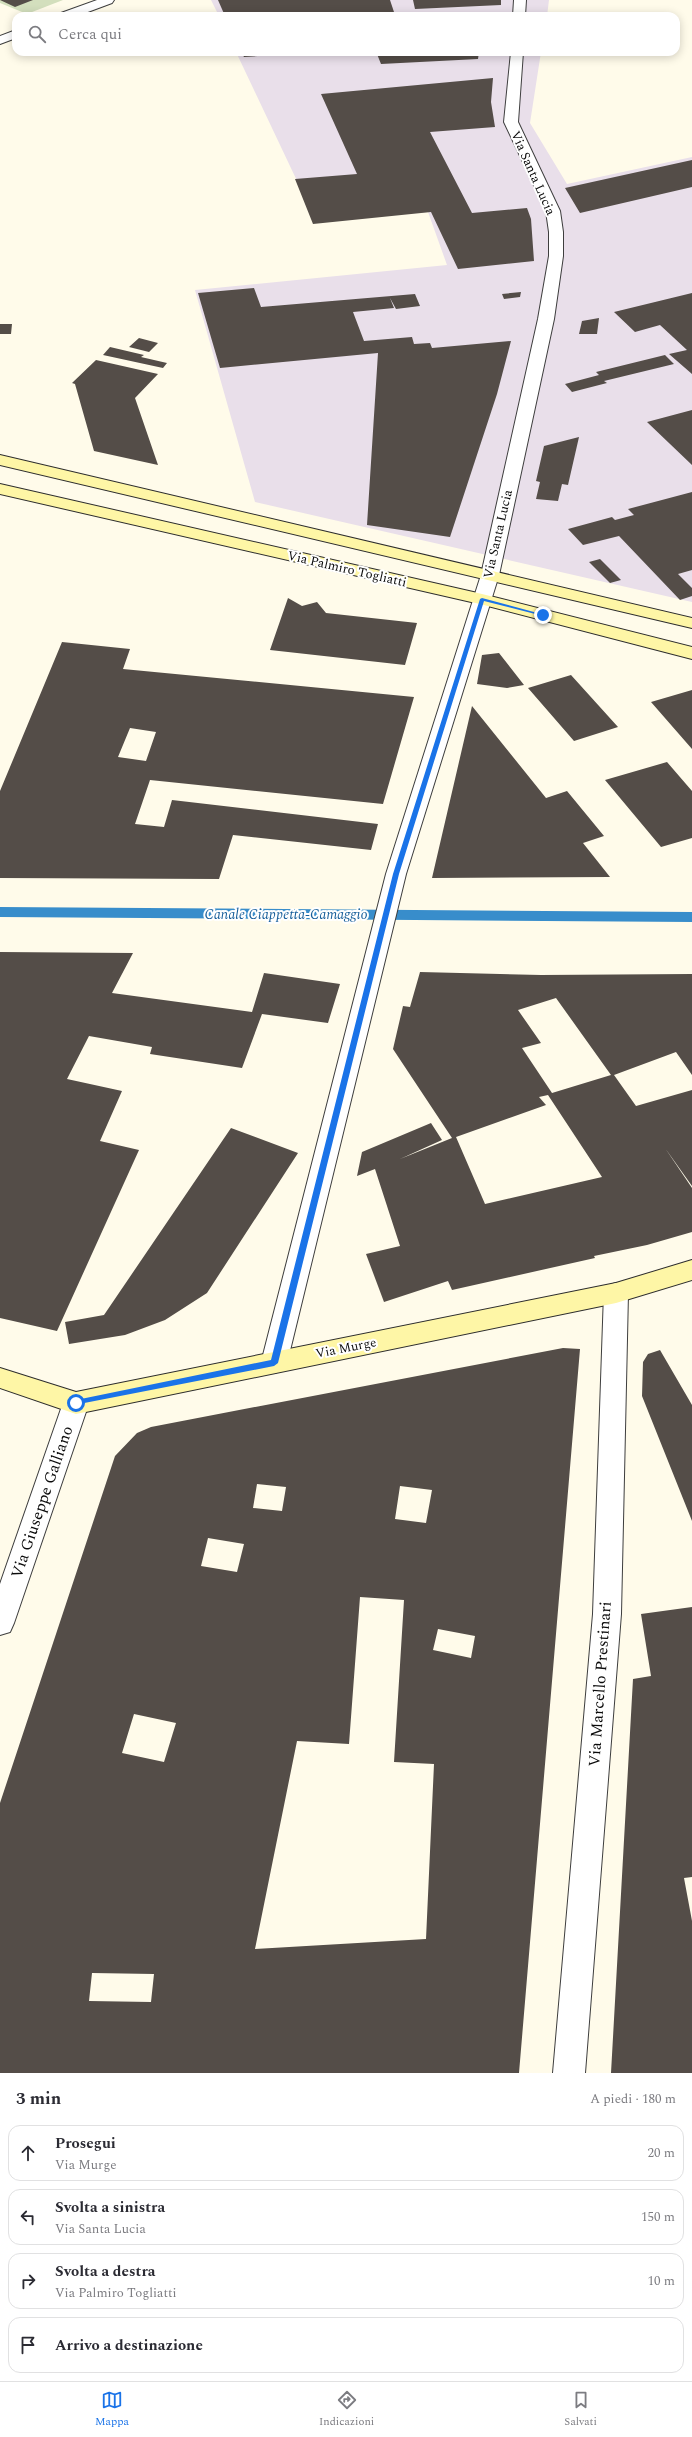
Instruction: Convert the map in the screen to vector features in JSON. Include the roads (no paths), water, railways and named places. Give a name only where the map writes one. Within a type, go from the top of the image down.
[{"type":"main road","name":"Via Palmiro Togliatti","points":[[0,460],[692,623]]},
{"type":"main road","name":"Via Palmiro Togliatti","points":[[0,489],[482,599],[692,653]]},
{"type":"main road","name":"Via Murge","points":[[0,1378],[76,1403],[616,1294],[692,1270]]},
{"type":"street","points":[[76,12],[108,0]]},
{"type":"street","points":[[519,12],[520,0]]},
{"type":"street","points":[[0,40],[12,36]]},
{"type":"street","name":"Via Santa Lucia","points":[[274,1363],[372,965],[396,874],[490,575],[546,319],[556,256],[556,232],[553,211],[511,122],[517,56]]},
{"type":"street","name":"Via Marcello Prestinari","points":[[569,2073],[607,1614],[616,1294]]},
{"type":"street","name":"Via Giuseppe Galliano","points":[[0,1623],[76,1403]]},
{"type":"waterway","name":"Canale Ciappetta-Camaggio","points":[[0,912],[692,917]]}]
